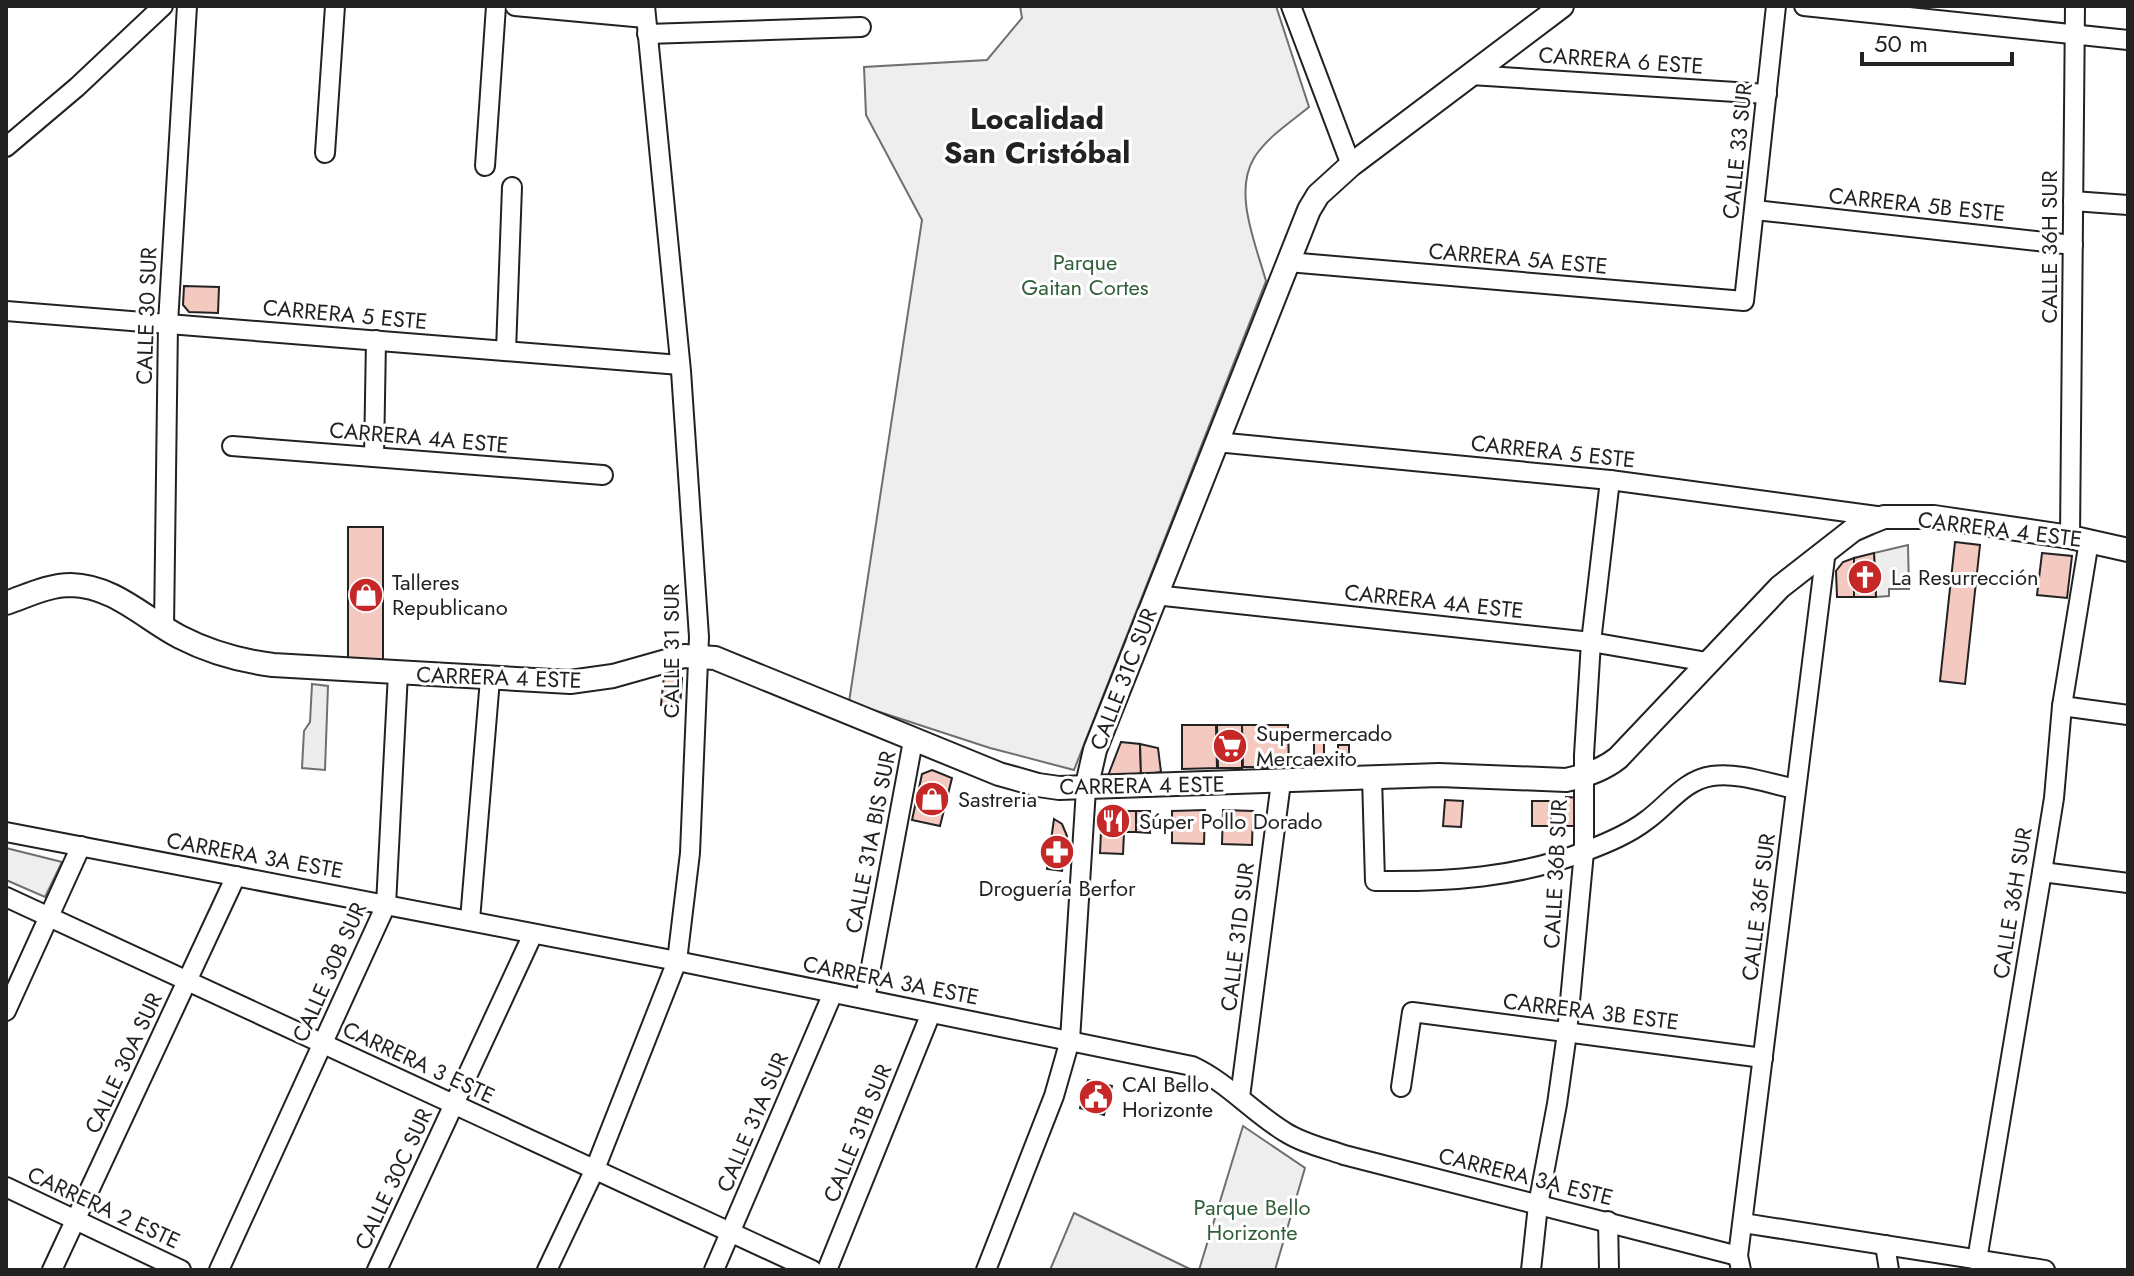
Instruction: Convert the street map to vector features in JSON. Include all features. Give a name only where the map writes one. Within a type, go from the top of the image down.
[{"type":"street","points":[[6,147],[77,87],[163,6]]},
{"type":"street","name":"CALLE 30 SUR","points":[[164,628],[168,323],[187,6]]},
{"type":"street","points":[[325,153],[335,6]]},
{"type":"street","points":[[485,166],[496,6]]},
{"type":"street","points":[[515,6],[560,8],[645,19],[861,27]]},
{"type":"street","points":[[1291,6],[1351,165]]},
{"type":"street","name":"CALLE 31C SUR","points":[[986,1270],[1054,1096],[1070,1040],[1086,789],[1095,750],[1309,210],[1318,195],[1351,165],[1562,6]]},
{"type":"street","name":"CALLE 33 SUR","points":[[1744,301],[1776,6]]},
{"type":"street","points":[[1804,6],[2128,40]]},
{"type":"street","name":"CALLE 36H SUR","points":[[1980,1265],[2054,798],[2080,539],[2073,245],[2075,6]]},
{"type":"street","name":"CALLE 31 SUR","points":[[547,1270],[595,1169],[677,961],[690,853],[700,656],[680,365],[645,19]]},
{"type":"street","name":"CARRERA 6 ESTE","points":[[1471,75],[1767,94]]},
{"type":"street","points":[[506,351],[512,187]]},
{"type":"street","points":[[2073,201],[2128,205]]},
{"type":"street","name":"CARRERA 5B ESTE","points":[[1755,210],[2073,245]]},
{"type":"street","name":"CARRERA 5A ESTE","points":[[1288,262],[1744,301]]},
{"type":"street","name":"CARRERA 5 ESTE","points":[[6,311],[680,365]]},
{"type":"street","points":[[374,457],[376,340]]},
{"type":"street","name":"CARRERA 5 ESTE","points":[[1216,442],[1610,480],[1884,517]]},
{"type":"street","name":"CARRERA 4A ESTE","points":[[232,446],[603,475]]},
{"type":"street","name":"CALLE 36B SUR","points":[[1531,1270],[1538,1205],[1567,1033],[1584,852],[1584,776],[1591,642],[1610,480]]},
{"type":"street","name":"CARRERA 4 ESTE","points":[[6,603],[52,588],[69,585],[86,587],[116,597],[197,645],[255,663],[548,682],[613,676],[667,659],[700,656],[725,662],[913,741],[1018,780],[1049,787],[1086,789],[1439,775],[1551,780],[1584,776],[1618,758],[1780,587],[1853,530],[1884,517],[1934,517],[2080,539],[2128,550]]},
{"type":"street","name":"CALLE 36F SUR","points":[[1740,1263],[1826,550]]},
{"type":"street","name":"CARRERA 4A ESTE","points":[[1155,595],[1591,642],[1707,662]]},
{"type":"street","name":"CALLE 30B SUR","points":[[219,1270],[386,905],[398,673]]},
{"type":"street","points":[[470,920],[490,679]]},
{"type":"street","points":[[2062,706],[2128,715]]},
{"type":"street","name":"CALLE 31A BIS SUR","points":[[865,999],[913,741]]},
{"type":"street","points":[[1372,777],[1375,881],[1462,881],[1520,870],[1584,852],[1628,832],[1688,785],[1705,777],[1733,776],[1796,789]]},
{"type":"street","name":"CALLE 31D SUR","points":[[1240,1097],[1281,782]]},
{"type":"street","name":"CARRERA 3A ESTE","points":[[6,832],[470,920],[1192,1066],[1298,1139],[1344,1155],[1608,1221],[1740,1263]]},
{"type":"street","points":[[6,1011],[81,846]]},
{"type":"street","points":[[2042,872],[2128,883]]},
{"type":"street","name":"CALLE 30A SUR","points":[[52,1270],[236,876]]},
{"type":"street","name":"CARRERA 3 ESTE","points":[[6,897],[812,1270]]},
{"type":"street","name":"CALLE 30C SUR","points":[[377,1270],[533,934]]},
{"type":"street","name":"CALLE 31A SUR","points":[[714,1270],[833,993]]},
{"type":"street","name":"CARRERA 3B ESTE","points":[[1401,1087],[1412,1012],[1763,1058]]},
{"type":"street","name":"CALLE 31B SUR","points":[[827,1270],[931,1013]]},
{"type":"street","name":"CARRERA 2 ESTE","points":[[6,1187],[181,1270]]},
{"type":"street","points":[[1608,1221],[1609,1270]]},
{"type":"street","points":[[1743,1223],[1885,1245],[1980,1265],[2045,1270]]},
{"type":"street","points":[[1885,1245],[1889,1270]]},
{"type":"green space","name":"Parque Gaitan Cortes","points":[[1020,6],[1276,6],[1309,107],[1266,143],[1248,172],[1248,219],[1266,281],[1074,770],[990,748],[849,702],[922,220],[866,115],[864,67],[987,60],[1022,18]]},
{"type":"green space","points":[[6,848],[62,862],[45,897],[6,880]]},
{"type":"green space","name":"Parque Bello Horizonte","points":[[1243,1126],[1305,1168],[1275,1270],[1199,1270]]},
{"type":"green space","name":"Parque Bello Horizonte","points":[[1074,1213],[1192,1270],[1050,1270]]},
{"type":"shaded area","points":[[1908,545],[1909,589],[1889,589],[1889,596],[1876,597],[1874,553]]},
{"type":"shaded area","points":[[312,684],[328,686],[325,770],[302,768],[304,731],[310,722]]},
{"type":"building","points":[[184,286],[219,287],[218,313],[189,312],[183,305]]},
{"type":"building","name":"Talleres Republicano","points":[[348,527],[383,527],[383,664],[348,664]]},
{"type":"building","points":[[1955,542],[1980,545],[1965,684],[1940,681]]},
{"type":"building","name":"La Resurrección","points":[[1874,553],[1876,597],[1854,597],[1854,558]]},
{"type":"building","points":[[2042,553],[2072,556],[2067,598],[2037,595]]},
{"type":"building","points":[[1854,558],[1854,597],[1837,597],[1836,571],[1843,562]]},
{"type":"building","points":[[664,676],[682,678],[680,707],[661,705]]},
{"type":"building","points":[[1182,725],[1216,725],[1217,768],[1182,769]]},
{"type":"building","name":"Supermercado Mercaexito","points":[[1217,725],[1242,725],[1242,768],[1218,768]]},
{"type":"building","points":[[1242,725],[1288,725],[1289,767],[1243,767]]},
{"type":"building","points":[[1314,732],[1324,732],[1324,767],[1314,767]]},
{"type":"building","points":[[1121,742],[1140,744],[1141,771],[1137,781],[1110,779],[1109,773]]},
{"type":"building","points":[[1140,744],[1158,748],[1161,772],[1141,775]]},
{"type":"building","points":[[1338,745],[1349,745],[1349,762],[1338,762]]},
{"type":"building","name":"Sastreria","points":[[932,770],[952,778],[940,826],[912,820],[922,774]]},
{"type":"building","points":[[1566,797],[1582,798],[1581,826],[1565,826]]},
{"type":"building","points":[[1445,800],[1463,801],[1461,827],[1443,826]]},
{"type":"building","points":[[1532,801],[1551,801],[1551,826],[1532,826]]},
{"type":"building","name":"Súper Pollo Dorado","points":[[1102,810],[1125,811],[1123,854],[1100,853]]},
{"type":"building","points":[[1205,810],[1204,844],[1172,843],[1172,811]]},
{"type":"building","points":[[1223,810],[1253,811],[1252,845],[1222,844]]},
{"type":"building","points":[[1125,811],[1136,811],[1136,832],[1124,832]]},
{"type":"building","points":[[1136,811],[1150,811],[1150,833],[1136,832]]},
{"type":"building","name":"Droguería Berfor","points":[[1054,819],[1062,824],[1067,836],[1062,871],[1047,869]]},
{"type":"building","name":"CAI Bello Horizonte","points":[[1088,1080],[1112,1086],[1104,1115],[1080,1108]]},
{"type":"place","name":"La Resurrección","points":[[1865,577]]},
{"type":"place","name":"Talleres Republicano","points":[[366,595]]},
{"type":"place","name":"Supermercado Mercaexito","points":[[1230,746]]},
{"type":"place","name":"Sastreria","points":[[932,799]]},
{"type":"place","name":"Súper Pollo Dorado","points":[[1113,821]]},
{"type":"place","name":"Droguería Berfor","points":[[1057,852]]},
{"type":"place","name":"CAI Bello Horizonte","points":[[1096,1097]]},
{"type":"district","name":"Localidad San Cristóbal","points":[[1037,135]]}]
